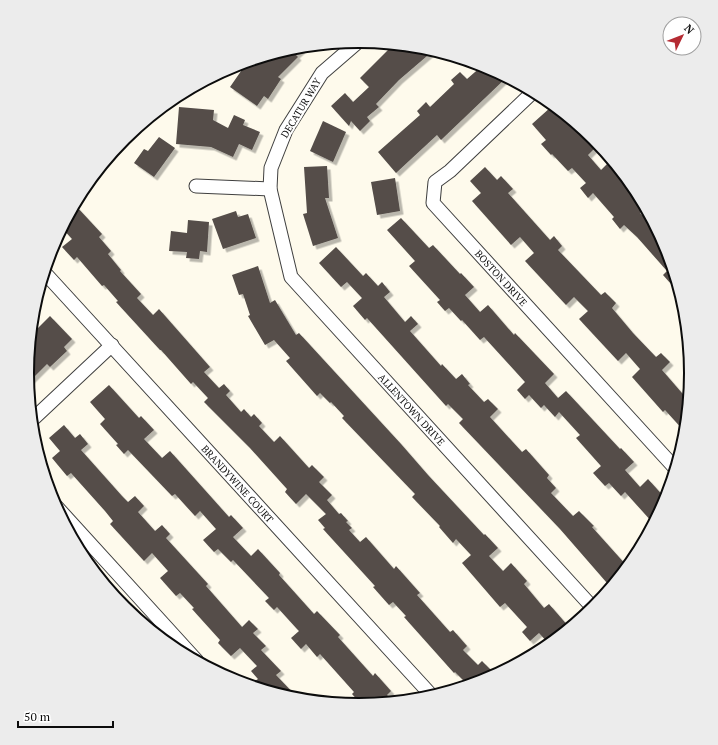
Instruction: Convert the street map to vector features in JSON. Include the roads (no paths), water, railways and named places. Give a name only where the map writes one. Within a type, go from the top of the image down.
[{"type":"street","name":"DECATUR WAY","points":[[270,189],[271,168],[286,130],[322,73],[350,48]]},
{"type":"street","name":"BOSTON DRIVE","points":[[529,95],[450,171],[435,182],[433,203],[671,464]]},
{"type":"street","points":[[196,186],[270,189]]},
{"type":"street","name":"ALLENTOWN DRIVE","points":[[270,189],[291,276],[588,603]]},
{"type":"street","name":"BRANDYWINE COURT","points":[[48,277],[426,690]]},
{"type":"street","points":[[37,415],[112,345]]},
{"type":"street","points":[[72,523],[186,648]]}]
